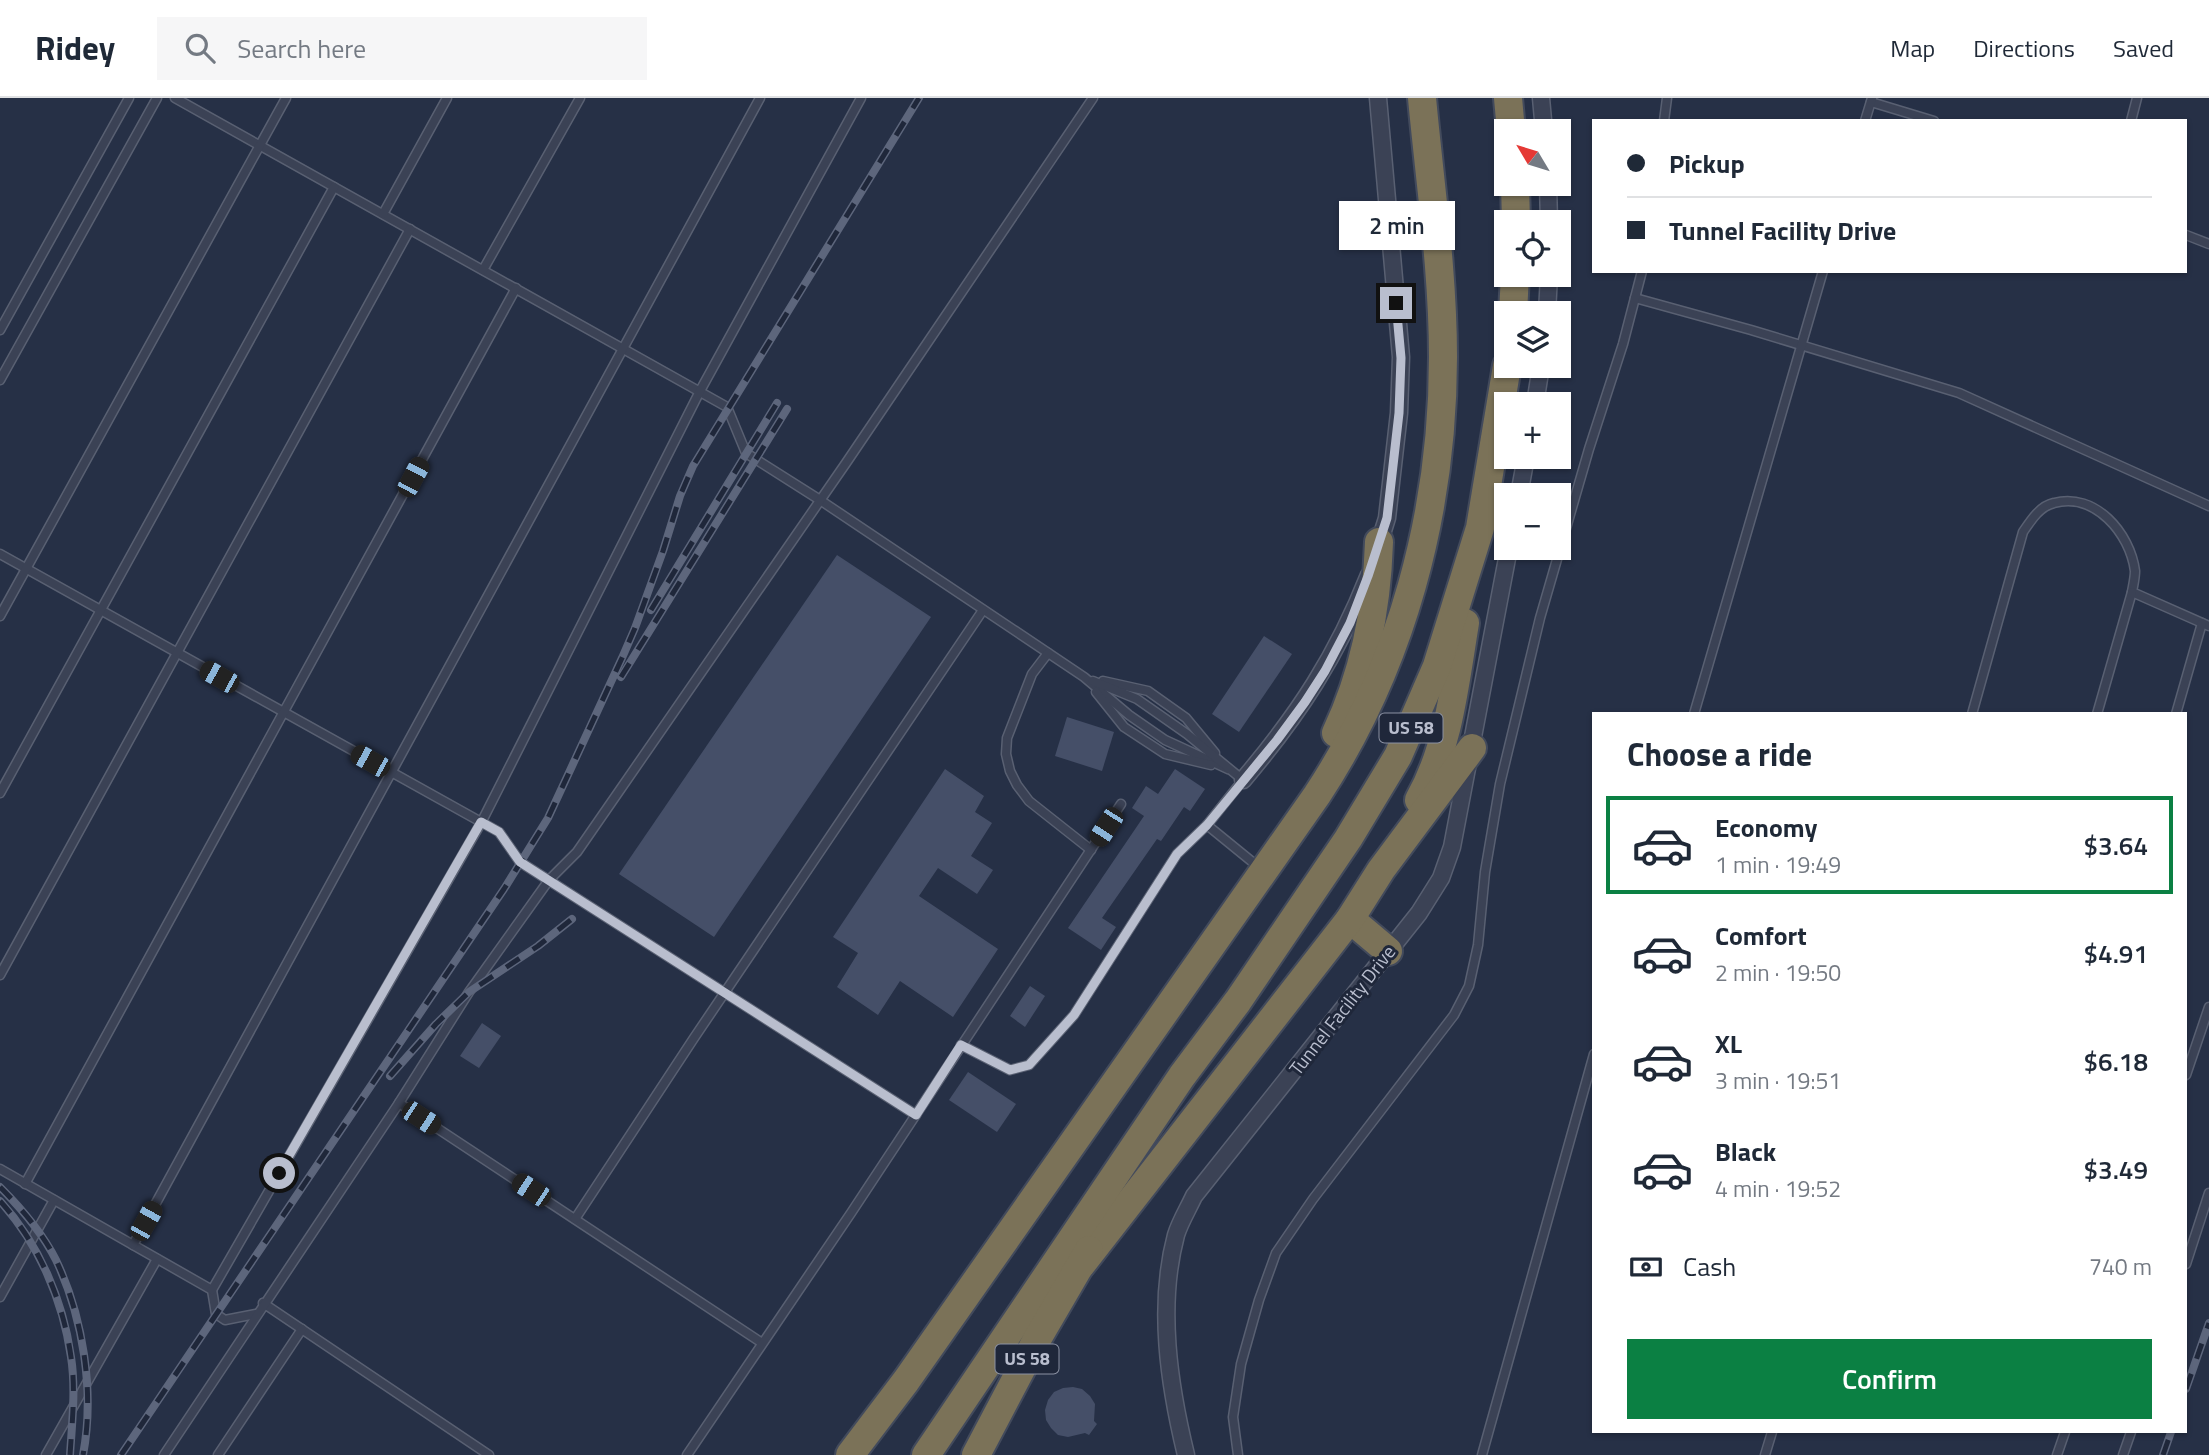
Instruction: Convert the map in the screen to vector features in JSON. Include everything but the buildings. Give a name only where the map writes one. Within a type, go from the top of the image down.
[{"type":"highway","name":"US 58","points":[[862,1455],[906,1381],[1333,771],[1365,713],[1401,622],[1426,528],[1440,430],[1443,355],[1440,290],[1422,98]]},
{"type":"highway","points":[[1508,98],[1510,119]]},
{"type":"highway","name":"US 58","points":[[976,1455],[1115,1201],[1238,1001],[1366,812],[1398,756],[1437,666],[1480,528],[1505,378]]},
{"type":"highway","points":[[1081,1265],[1350,919],[1381,870],[1428,783],[1439,752],[1457,675],[1480,528]]},
{"type":"highway","points":[[1263,871],[1272,840],[1323,758],[1350,699],[1373,610],[1383,530]]},
{"type":"highway","points":[[1381,870],[1472,748]]},
{"type":"highway","points":[[1350,919],[1388,951]]},
{"type":"highway","points":[[926,1455],[1182,1076],[1238,1001]]},
{"type":"highway","points":[[850,1455],[906,1381]]},
{"type":"street","points":[[1243,780],[1277,740],[1325,671],[1350,623],[1383,530],[1399,413],[1401,358],[1378,98]]},
{"type":"street","points":[[1541,98],[1543,119]]},
{"type":"street","name":"Tunnel Facility Drive","points":[[1186,1455],[1178,1423],[1169,1358],[1167,1280],[1177,1233],[1194,1196],[1428,900],[1446,865],[1457,825],[1507,560]]},
{"type":"lane","points":[[0,330],[129,98]]},
{"type":"lane","points":[[0,380],[157,98]]},
{"type":"lane","points":[[175,98],[727,407],[746,453],[1084,677],[1129,715],[1166,740],[1228,768]]},
{"type":"lane","points":[[0,616],[286,98]]},
{"type":"lane","points":[[383,214],[447,98]]},
{"type":"lane","points":[[483,270],[580,98]]},
{"type":"lane","points":[[133,1245],[760,98]]},
{"type":"lane","points":[[256,1314],[225,1320],[216,1314],[212,1290],[481,822],[700,391],[861,98]]},
{"type":"lane","points":[[164,1455],[399,1103],[469,992],[549,880],[577,852],[1093,98]]},
{"type":"lane","points":[[1664,119],[1667,98]]},
{"type":"lane","points":[[2131,119],[2137,98]]},
{"type":"lane","points":[[1866,119],[1871,100],[1928,119]]},
{"type":"lane","points":[[0,793],[334,187]]},
{"type":"lane","points":[[0,975],[410,229]]},
{"type":"lane","points":[[2187,236],[2209,244]]},
{"type":"lane","points":[[1238,1455],[1233,1417],[1241,1364],[1276,1253],[1313,1199],[1454,1015],[1468,986],[1478,946],[1485,872],[1498,797],[1540,618],[1641,273]]},
{"type":"lane","points":[[1694,712],[1822,273]]},
{"type":"lane","points":[[24,1184],[516,288]]},
{"type":"lane","points":[[1635,298],[1959,393],[2209,506]]},
{"type":"lane","points":[[1973,712],[2023,531],[2035,515],[2052,503],[2074,501],[2105,513],[2124,541],[2135,572],[2132,592],[2098,712]]},
{"type":"lane","points":[[0,554],[499,832],[520,862],[916,1115]]},
{"type":"lane","points":[[2132,592],[2206,625],[2177,712]]},
{"type":"lane","points":[[575,1219],[983,610]]},
{"type":"lane","points":[[1048,653],[1032,674],[1007,738],[1008,763],[1017,785],[1029,801],[1091,850]]},
{"type":"lane","points":[[1084,677],[1148,691],[1186,718],[1228,768]]},
{"type":"lane","points":[[1084,677],[1124,727],[1164,754],[1228,768]]},
{"type":"lane","points":[[961,1045],[1010,1070],[1029,1065],[1074,1015],[1177,854],[1207,825],[1243,780],[1187,734],[1137,699],[1084,677]]},
{"type":"lane","points":[[687,1455],[1121,804]]},
{"type":"lane","points":[[1207,825],[1263,871]]},
{"type":"lane","points":[[2187,1071],[2209,1007]]},
{"type":"lane","points":[[1482,1455],[1592,1061]]},
{"type":"lane","points":[[399,1103],[762,1343]]},
{"type":"lane","points":[[0,1169],[212,1290]]},
{"type":"lane","points":[[2187,1261],[2209,1193]]},
{"type":"lane","points":[[0,1297],[54,1200]]},
{"type":"lane","points":[[46,1455],[157,1259]]},
{"type":"lane","points":[[263,1303],[489,1455]]},
{"type":"lane","points":[[218,1455],[302,1329]]},
{"type":"lane","points":[[1765,1455],[1772,1433]]},
{"type":"lane","points":[[2057,1455],[2065,1433]]},
{"type":"lane","points":[[2123,1455],[2131,1433]]},
{"type":"railway","points":[[121,1455],[504,889],[548,818],[635,628],[680,496],[693,466],[919,98]]},
{"type":"railway","points":[[651,610],[777,403]]},
{"type":"railway","points":[[621,677],[787,409]]},
{"type":"railway","points":[[390,1076],[436,1024],[469,992],[538,946],[572,919]]},
{"type":"railway","points":[[0,1187],[44,1240],[56,1260],[73,1306],[80,1330],[87,1381],[88,1406],[83,1455]]},
{"type":"railway","points":[[0,1201],[37,1254],[62,1315],[73,1381],[70,1455]]},
{"type":"railway","points":[[2187,1386],[2209,1323]]},
{"type":"railway","points":[[2163,1455],[2171,1433]]},
{"type":"route","points":[[279,1173],[481,822],[499,832],[520,862],[916,1115],[961,1045],[1010,1070],[1029,1065],[1074,1015],[1177,854],[1207,825],[1305,702],[1350,623],[1387,518],[1399,413],[1401,358],[1396,303]]}]
